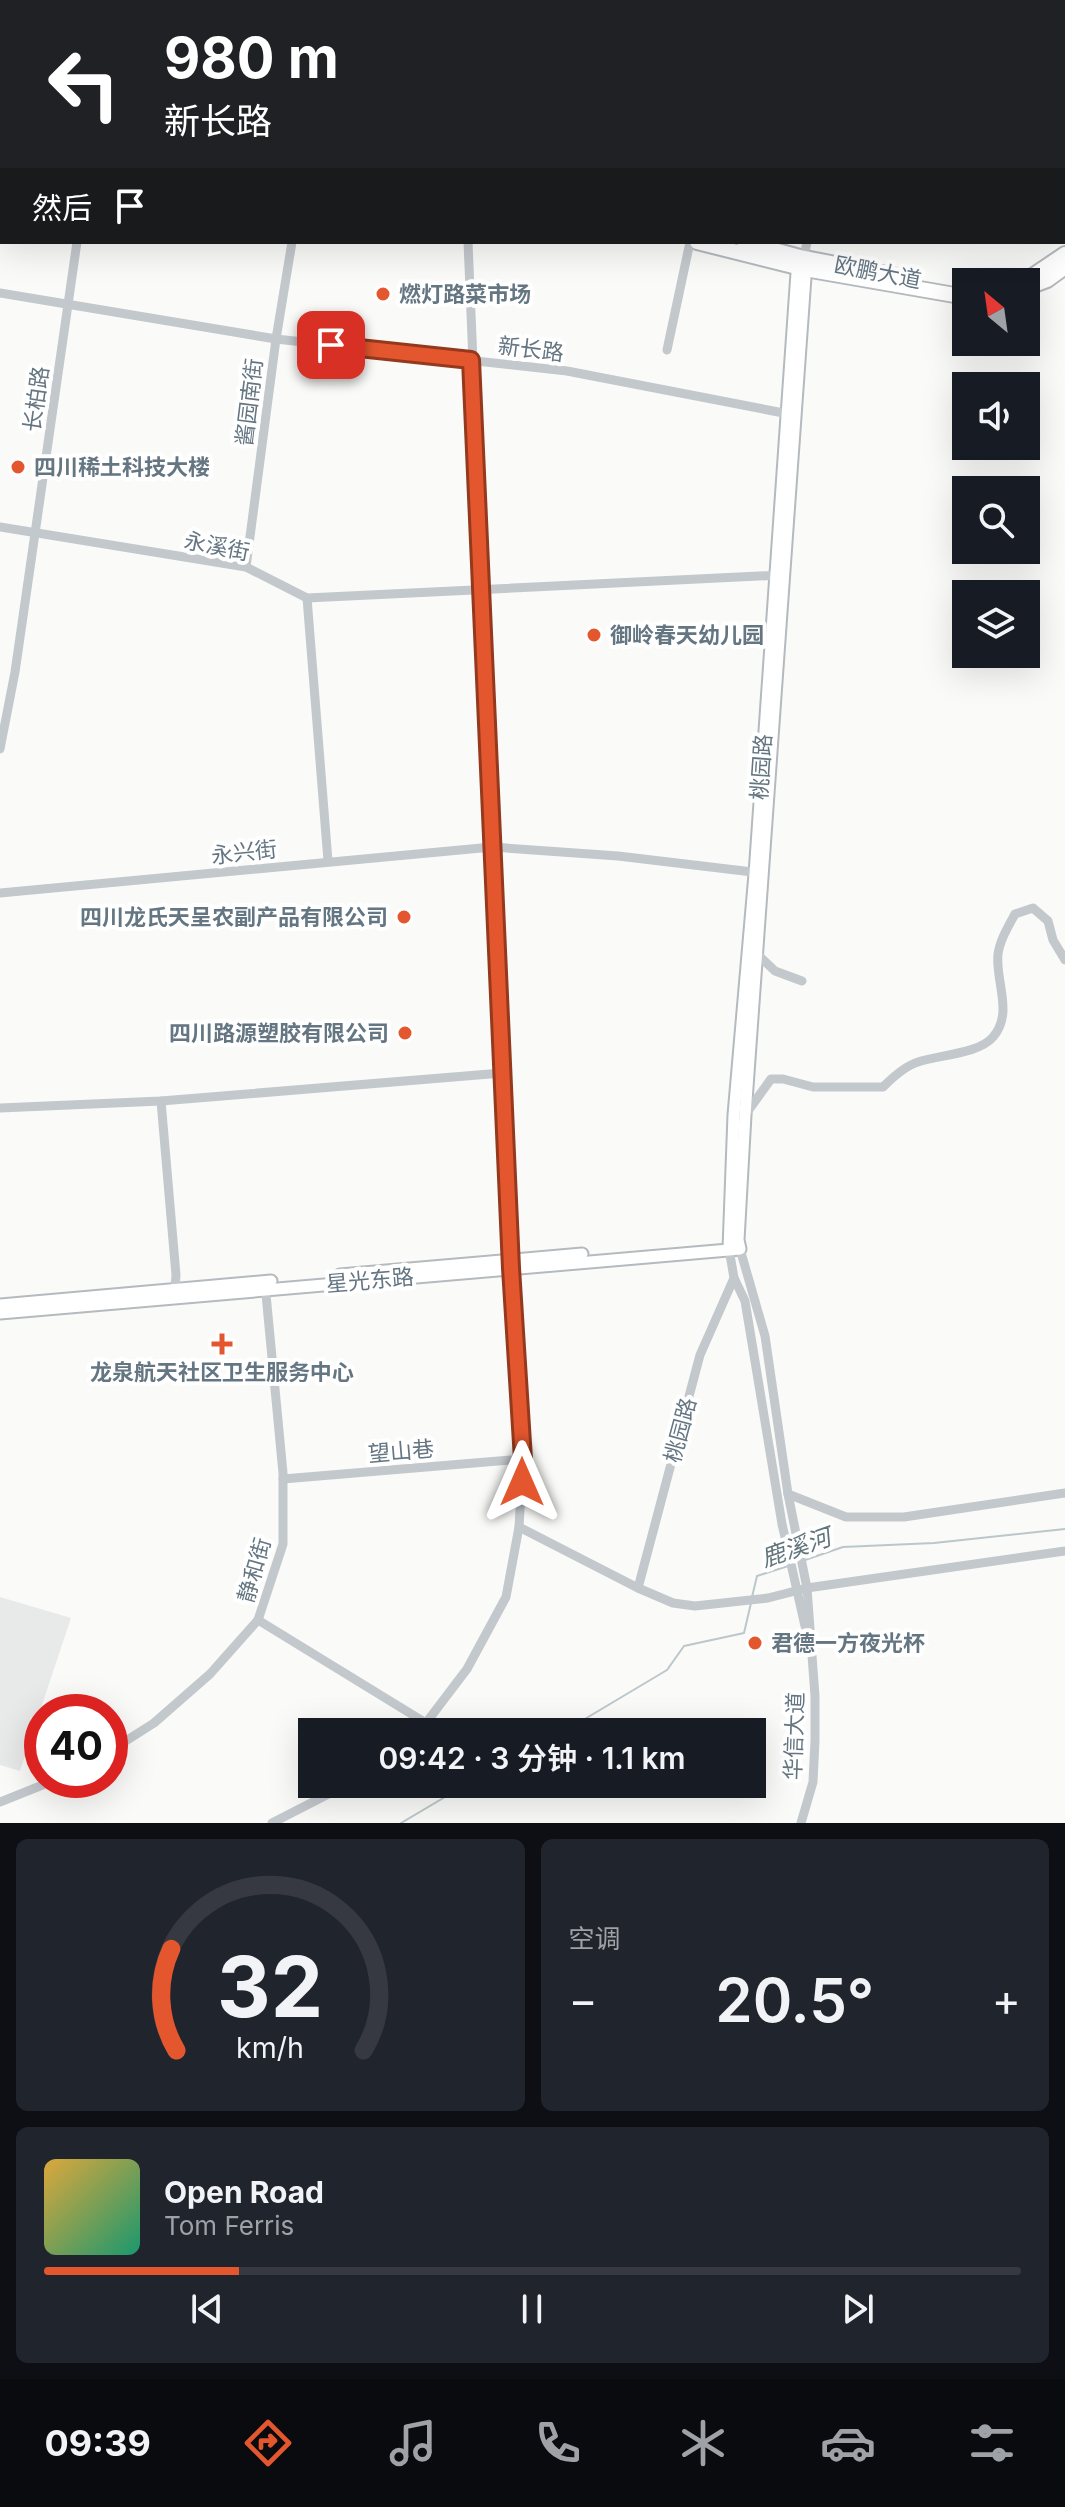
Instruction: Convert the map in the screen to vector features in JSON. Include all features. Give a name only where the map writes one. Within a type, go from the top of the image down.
[{"type":"highway","name":"欧鹏大道","points":[[708,244],[952,287]]},
{"type":"highway","name":"欧鹏大道","points":[[750,244],[803,262]]},
{"type":"highway","points":[[1040,271],[1065,254]]},
{"type":"highway","points":[[803,262],[952,294]]},
{"type":"highway","points":[[1040,283],[1065,267]]},
{"type":"main road","name":"桃园路","points":[[734,1245],[734,1115],[759,873],[803,262]]},
{"type":"main road","points":[[734,1245],[757,954],[759,873]]},
{"type":"main road","name":"星光东路","points":[[0,1313],[734,1245]]},
{"type":"main road","name":"星光东路","points":[[0,1305],[175,1288],[266,1286]]},
{"type":"street","name":"长柏路","points":[[0,749],[15,672],[77,244]]},
{"type":"street","name":"酱园南街","points":[[246,567],[292,244]]},
{"type":"street","points":[[430,1718],[467,1669],[506,1597],[519,1527],[523,1459],[502,1073],[468,244]]},
{"type":"street","points":[[667,350],[690,244]]},
{"type":"street","points":[[803,262],[807,244]]},
{"type":"street","name":"新长路","points":[[0,293],[276,339],[567,371],[792,414]]},
{"type":"street","name":"永溪街","points":[[0,527],[246,567],[307,598],[780,575]]},
{"type":"street","points":[[307,598],[328,861]]},
{"type":"street","name":"永兴街","points":[[0,893],[492,847],[618,856],[759,873]]},
{"type":"street","points":[[745,1115],[771,1079],[813,1087],[883,1087],[916,1062],[959,1053],[991,1040],[1000,1026],[1004,996],[998,978],[999,953],[1003,936],[1015,914],[1033,908],[1048,921],[1053,940],[1065,960]]},
{"type":"street","points":[[757,954],[775,971],[802,981]]},
{"type":"street","points":[[0,1108],[161,1101],[502,1073]]},
{"type":"street","points":[[161,1101],[175,1288]]},
{"type":"street","points":[[734,1245],[765,1336],[793,1519],[796,1593],[812,1649]]},
{"type":"street","name":"桃园路","points":[[638,1588],[700,1355],[734,1278],[734,1245]]},
{"type":"street","name":"桃园路","points":[[734,1278],[745,1301],[782,1524],[796,1571]]},
{"type":"street","name":"静和街","points":[[128,1740],[154,1723],[210,1674],[258,1620],[283,1544],[283,1479],[266,1286]]},
{"type":"street","name":"望山巷","points":[[283,1479],[523,1459]]},
{"type":"street","points":[[788,1494],[846,1517],[904,1517],[1065,1493]]},
{"type":"street","points":[[519,1527],[638,1588],[673,1603],[695,1606],[768,1598],[807,1588],[1065,1551]]},
{"type":"street","points":[[796,1571],[807,1588],[812,1649]]},
{"type":"street","points":[[258,1620],[418,1718]]},
{"type":"street","name":"华信大道","points":[[801,1823],[813,1782],[815,1696],[812,1649]]},
{"type":"street","points":[[0,1802],[24,1792]]},
{"type":"street","points":[[272,1823],[321,1798]]},
{"type":"shaded area","points":[[0,1597],[71,1618],[46,1694],[24,1694],[24,1759],[20,1771],[0,1765]]},
{"type":"waterway","name":"鹿溪河","points":[[805,1560],[843,1547],[934,1543],[1065,1529]]},
{"type":"waterway","name":"鹿溪河","points":[[752,1597],[757,1576],[788,1566]]},
{"type":"waterway","name":"鹿溪河","points":[[586,1718],[667,1670],[684,1646],[744,1633],[751,1603]]},
{"type":"waterway","name":"鹿溪河","points":[[401,1823],[443,1798]]},
{"type":"place","name":"燃灯路菜市场","points":[[383,294]]},
{"type":"place","name":"四川稀土科技大楼","points":[[18,467]]},
{"type":"place","name":"御岭春天幼儿园","points":[[594,635]]},
{"type":"place","name":"四川龙氏天呈农副产品有限公司","points":[[404,917]]},
{"type":"place","name":"四川路源塑胶有限公司","points":[[405,1033]]},
{"type":"place","name":"龙泉航天社区卫生服务中心","points":[[222,1344]]},
{"type":"place","name":"君德一方夜光杯","points":[[755,1643]]},
{"type":"route","points":[[331,345],[471,360],[522,1482]]}]
